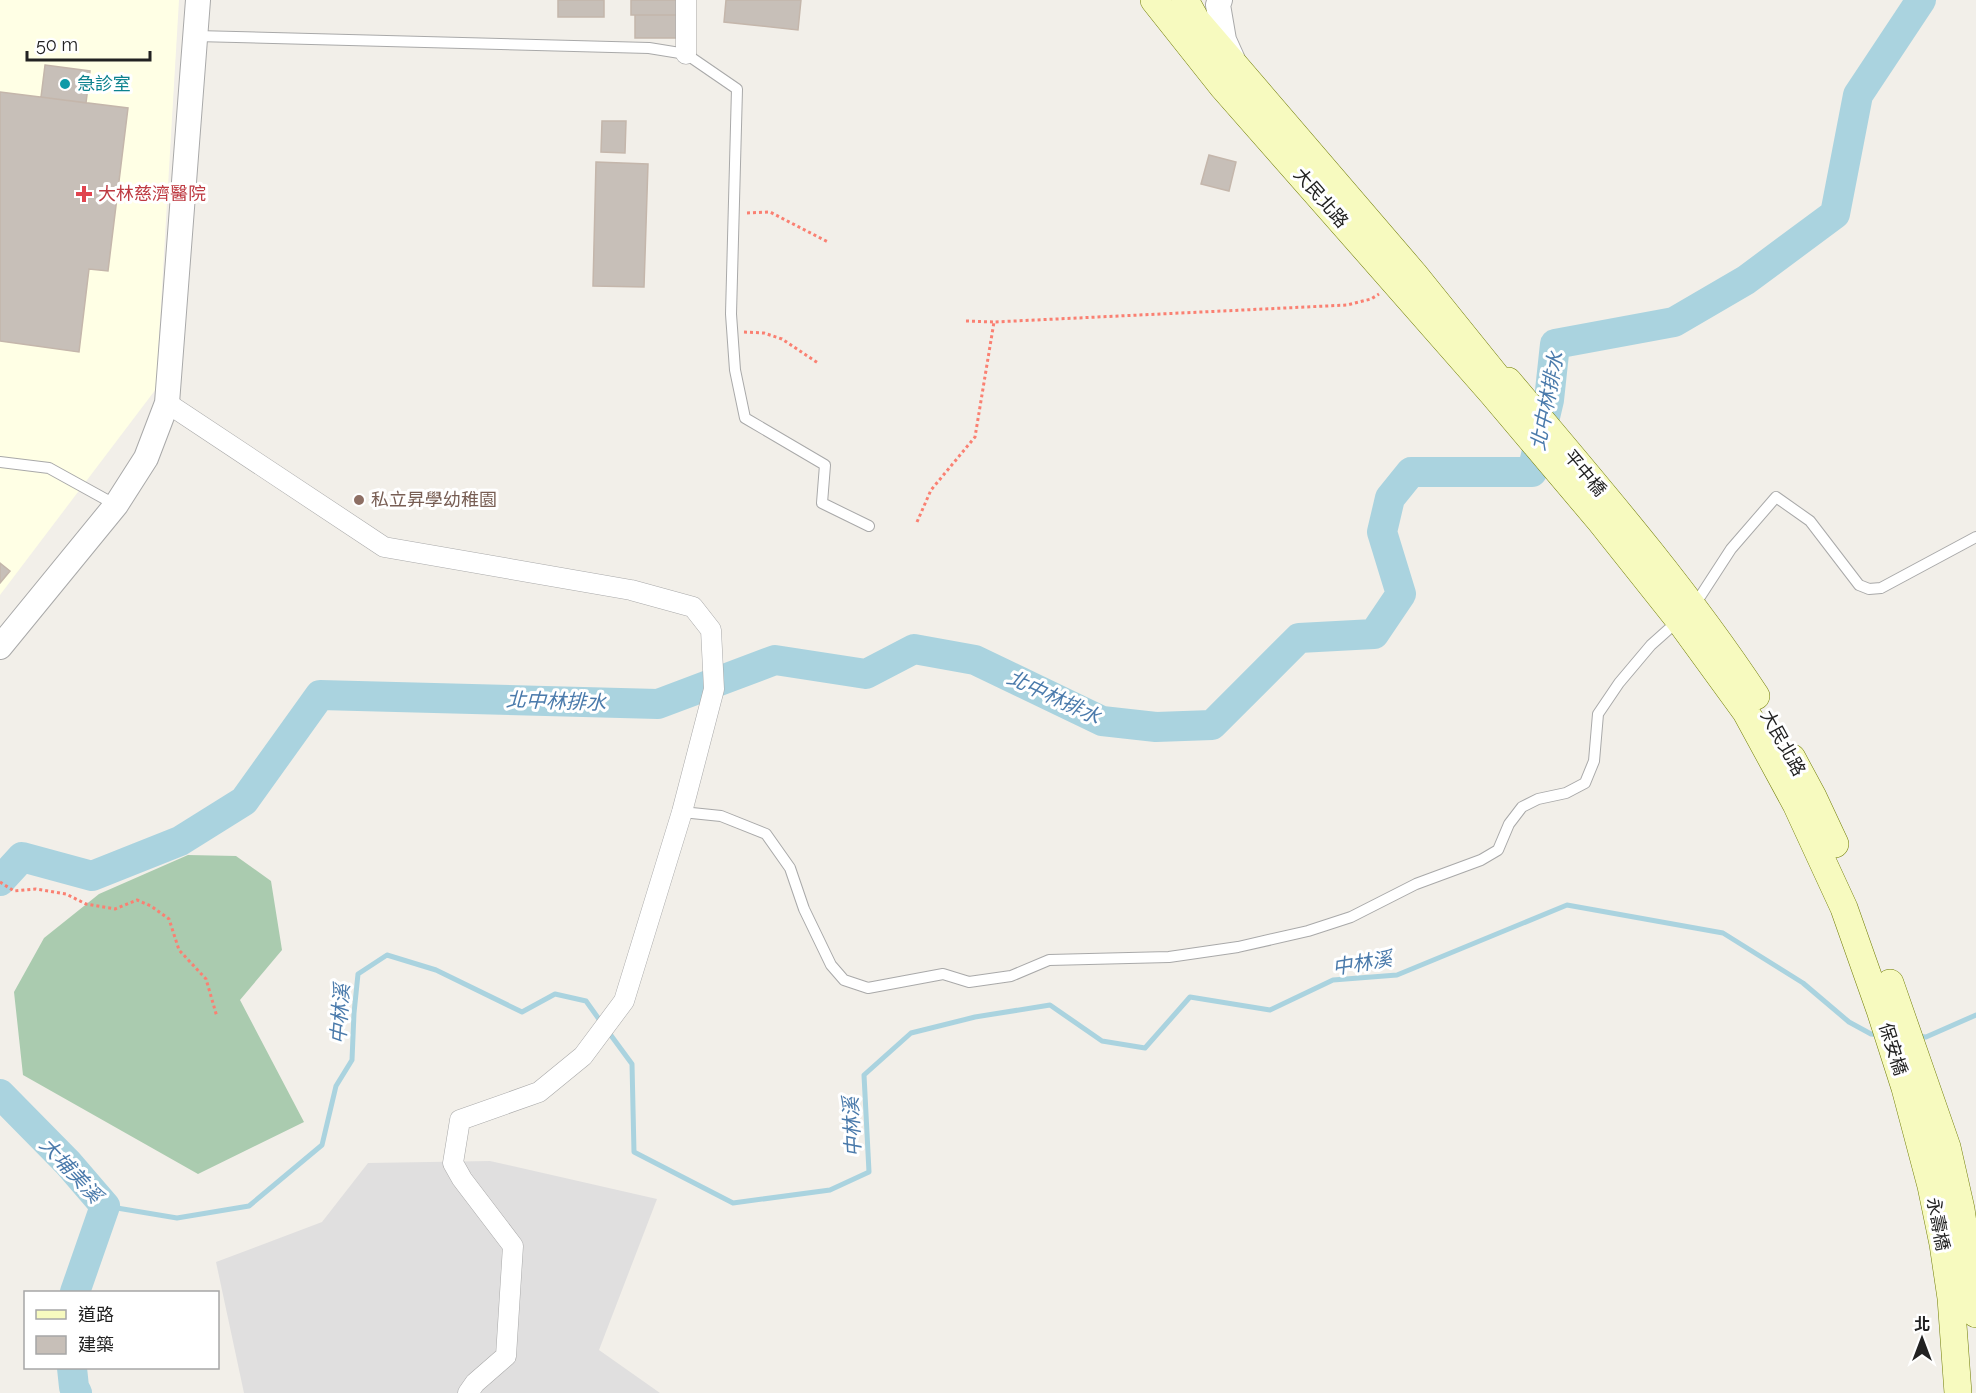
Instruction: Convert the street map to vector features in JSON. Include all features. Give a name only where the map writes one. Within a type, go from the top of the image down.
[{"type":"main road","name":"大民北路","points":[[1154,0],[1224,87],[1394,283],[1500,387],[1502,382],[1414,274],[1196,20],[1185,0]]},
{"type":"main road","name":"平中橋","points":[[1500,387],[1609,516]]},
{"type":"main road","name":"大民北路","points":[[1609,516],[1763,707],[1813,796],[1860,900],[1889,1007]]},
{"type":"main road","name":"保安橋","points":[[1889,1007],[1935,1149]]},
{"type":"main road","name":"永壽橋","points":[[1935,1149],[1961,1209],[1967,1304]]},
{"type":"main road","points":[[1958,1393],[1967,1304]]},
{"type":"street","points":[[0,647],[116,505],[146,458],[167,402],[198,0]]},
{"type":"street","points":[[686,0],[686,54]]},
{"type":"street","points":[[1220,0],[1218,5],[1224,40],[1236,65]]},
{"type":"street","points":[[167,402],[384,547],[631,591],[693,607],[711,630],[714,689],[682,812],[624,1001],[583,1056],[539,1092],[459,1120],[453,1163],[462,1179],[513,1246],[506,1356],[475,1383],[468,1393]]},
{"type":"lane","points":[[196,36],[649,48],[686,54],[737,89],[731,314],[735,370],[745,418],[825,465],[822,503],[869,526]]},
{"type":"lane","points":[[0,462],[49,468],[116,505]]},
{"type":"lane","points":[[682,812],[721,816],[766,834],[790,868],[804,909],[831,965],[844,980],[868,988],[943,974],[969,982],[1011,976],[1049,960],[1169,957],[1238,947],[1308,931],[1351,917],[1416,884],[1481,860],[1498,850],[1509,824],[1522,807],[1539,799],[1566,793],[1585,783],[1594,761],[1598,714],[1619,683],[1651,645],[1686,613],[1731,549],[1776,497],[1810,521],[1858,585],[1869,589],[1881,588],[1976,537]]},
{"type":"path","points":[[734,213],[771,212],[828,242]]},
{"type":"path","points":[[966,321],[994,322],[1347,305],[1371,299],[1394,283]]},
{"type":"path","points":[[917,522],[931,490],[975,437],[994,322]]},
{"type":"path","points":[[732,332],[764,333],[782,339],[818,363]]},
{"type":"path","points":[[0,882],[14,891],[36,889],[66,894],[86,904],[115,909],[137,900],[151,906],[169,919],[178,950],[206,979],[217,1017]]},
{"type":"shaded area","name":"大林慈濟醫院","points":[[0,0],[179,0],[156,389],[0,595]]},
{"type":"shaded area","points":[[188,855],[236,856],[271,881],[282,950],[240,1000],[304,1122],[198,1174],[23,1075],[14,992],[44,938],[99,894]]},
{"type":"shaded area","points":[[490,1161],[657,1199],[599,1350],[660,1393],[244,1393],[216,1262],[322,1222],[368,1163]]},
{"type":"building","points":[[558,0],[604,0],[604,17],[558,17]]},
{"type":"building","points":[[631,0],[677,0],[677,15],[631,15]]},
{"type":"building","points":[[726,0],[801,0],[798,30],[724,22]]},
{"type":"building","points":[[635,15],[677,15],[677,38],[635,38]]},
{"type":"building","name":"急診室","points":[[45,65],[90,71],[86,103],[41,97]]},
{"type":"building","points":[[0,92],[128,108],[108,271],[89,269],[79,352],[0,341]]},
{"type":"building","points":[[602,121],[626,121],[625,153],[601,152]]},
{"type":"building","points":[[1209,155],[1236,162],[1229,191],[1201,184]]},
{"type":"building","points":[[596,162],[648,164],[644,287],[593,286]]},
{"type":"building","points":[[0,563],[10,571],[0,583]]},
{"type":"waterway","name":"北中林排水","points":[[0,881],[22,857],[92,876],[180,841],[244,801],[320,695],[658,704],[775,660],[866,674],[914,649],[975,660],[1102,721],[1156,727],[1212,725],[1299,638],[1374,634],[1401,594],[1382,532],[1390,498],[1411,472],[1532,472],[1549,400],[1555,344],[1674,322],[1746,280],[1835,214],[1858,95],[1921,0]]},
{"type":"waterway","name":"中林溪","points":[[607,1030],[632,1064],[634,1152],[733,1203],[830,1190],[869,1172],[864,1075],[911,1033],[975,1017],[1050,1005],[1102,1041],[1145,1048],[1190,997],[1270,1010],[1333,980],[1397,975],[1567,905],[1723,933],[1803,983],[1849,1022],[1871,1034],[1880,1035]]},
{"type":"waterway","name":"中林溪","points":[[105,1206],[177,1218],[249,1206],[322,1145],[336,1086],[352,1060],[358,974],[387,955],[436,970],[522,1012],[555,994],[586,1001],[601,1022]]},
{"type":"waterway","name":"中林溪","points":[[1916,1036],[1926,1037],[1976,1015]]},
{"type":"waterway","name":"大埔美溪","points":[[0,1094],[68,1163],[105,1206],[75,1291]]},
{"type":"waterway","name":"大埔美溪","points":[[72,1369],[77,1393]]},
{"type":"place","name":"急診室","points":[[65,84]]},
{"type":"place","name":"大林慈濟醫院","points":[[84,194]]},
{"type":"place","name":"私立昇學幼稚園","points":[[359,500]]}]
